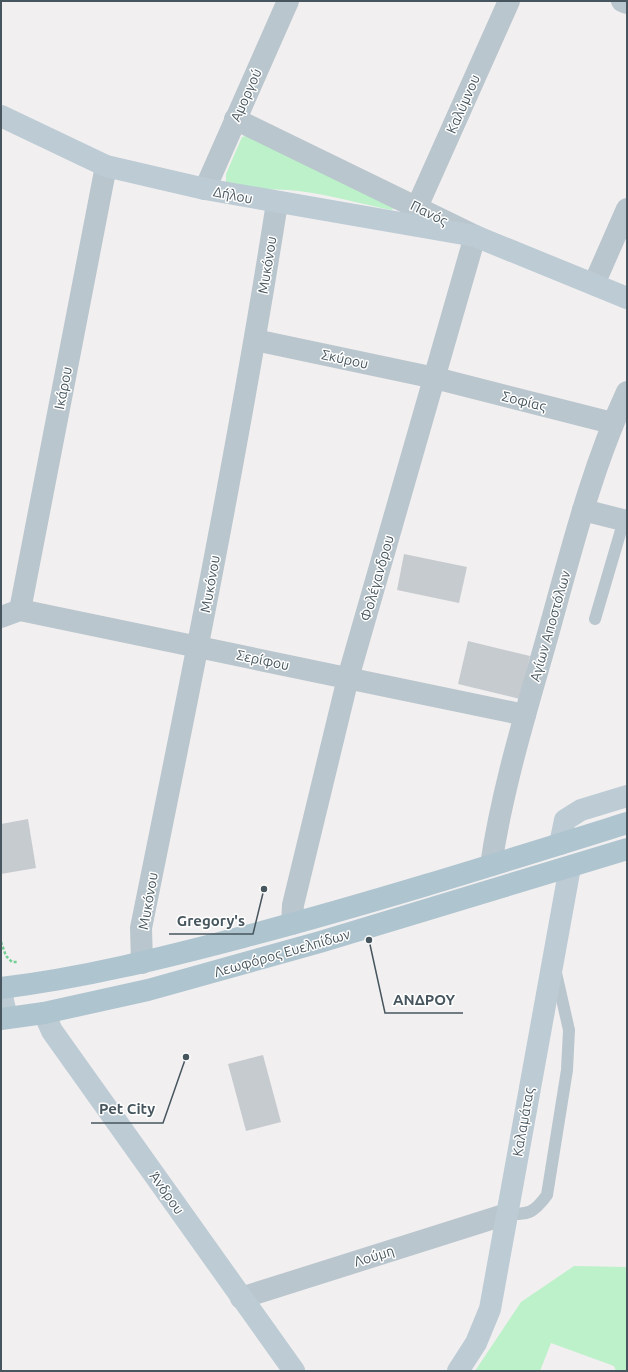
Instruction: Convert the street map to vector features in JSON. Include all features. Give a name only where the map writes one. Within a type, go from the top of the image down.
[{"type":"main road","name":"Λεωφόρος Ευελπίδων","points":[[1,988],[39,983],[142,963],[292,924],[403,893],[627,823]]},
{"type":"main road","name":"Λεωφόρος Ευελπίδων","points":[[4,1018],[44,1013],[148,990],[305,946],[627,849]]},
{"type":"street","name":"Αμοργού","points":[[205,189],[288,1]]},
{"type":"street","name":"Καλύμνου","points":[[417,207],[509,1]]},
{"type":"street","points":[[622,1],[627,3]]},
{"type":"street","name":"Δήλου","points":[[1,116],[106,166],[205,189],[277,203],[475,236]]},
{"type":"street","name":"Πανός","points":[[235,119],[475,236],[627,298]]},
{"type":"street","name":"Ικάρου","points":[[11,613],[106,166]]},
{"type":"street","name":"Μυκόνου","points":[[142,963],[141,928],[199,646],[255,340],[277,203]]},
{"type":"street","points":[[594,284],[627,209]]},
{"type":"street","name":"Φολέγανδρου","points":[[292,924],[293,906],[348,678],[475,236]]},
{"type":"street","name":"Σκύρου","points":[[255,340],[435,378]]},
{"type":"street","name":"Σοφίας","points":[[435,378],[612,424]]},
{"type":"street","name":"Αγίων Αποστόλων","points":[[492,865],[506,786],[583,510],[612,424],[627,392]]},
{"type":"street","points":[[583,510],[626,521]]},
{"type":"street","name":"Σερίφου","points":[[11,613],[199,646],[525,715]]},
{"type":"street","points":[[560,844],[565,820],[580,810],[627,796]]},
{"type":"street","name":"Καλαμάτας","points":[[458,1371],[476,1342],[490,1309],[570,867]]},
{"type":"street","points":[[1,992],[4,1018]]},
{"type":"street","name":"Άνδρου","points":[[44,1013],[52,1031],[294,1371]]},
{"type":"street","name":"Λούμη","points":[[241,1298],[507,1214]]},
{"type":"lane","points":[[595,619],[626,521]]},
{"type":"lane","points":[[507,1214],[528,1214],[538,1208],[547,1195],[555,1151],[567,1070],[569,1030],[553,960]]},
{"type":"path","points":[[1,942],[6,956],[12,962],[20,962]]},
{"type":"green space","points":[[246,136],[394,207],[392,210],[311,193],[290,190],[244,188],[226,183],[226,174],[242,137]]},
{"type":"green space","points":[[574,1266],[627,1267],[627,1371],[616,1371],[614,1366],[551,1343],[540,1371],[475,1371],[521,1302]]},
{"type":"building","points":[[404,554],[467,567],[459,603],[397,590]]},
{"type":"building","points":[[468,641],[530,656],[520,699],[458,684]]},
{"type":"building","points":[[28,819],[36,868],[1,874],[1,824]]},
{"type":"building","points":[[263,1055],[281,1122],[246,1131],[228,1064]]},
{"type":"place","name":"Gregory's","points":[[264,889]]},
{"type":"place","name":"ΑΝΔΡΟΥ","points":[[369,940]]},
{"type":"place","name":"Pet City","points":[[186,1057]]}]
